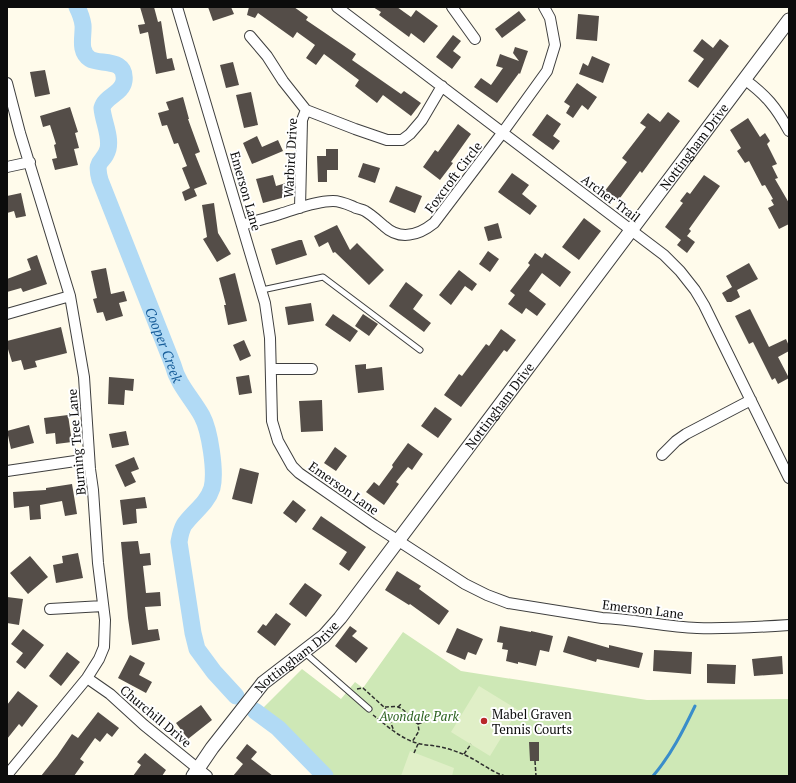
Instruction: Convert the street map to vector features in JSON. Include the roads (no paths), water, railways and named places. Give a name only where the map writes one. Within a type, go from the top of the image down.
[{"type":"street","name":"Emerson Lane","points":[[177,7],[262,290],[270,338],[272,421],[278,442],[292,466],[305,477],[398,540],[471,586],[487,595],[508,603],[602,618],[617,618],[696,628],[789,625]]},
{"type":"street","name":"Archer Trail","points":[[337,7],[664,255],[680,271],[695,290],[704,305],[789,478]]},
{"type":"street","points":[[452,7],[476,39]]},
{"type":"street","name":"Foxcroft Circle","points":[[242,225],[322,202],[335,201],[346,203],[364,210],[379,221],[385,228],[404,236],[426,229],[434,223],[547,71],[555,45],[550,18],[544,7]]},
{"type":"street","name":"Nottingham Drive","points":[[200,774],[212,748],[263,683],[324,636],[340,618],[789,20]]},
{"type":"street","name":"Warbird Drive","points":[[250,36],[267,56],[283,81],[306,110],[387,140],[402,140],[410,134],[422,120],[442,86]]},
{"type":"street","points":[[744,80],[769,99],[789,130]]},
{"type":"street","name":"Burning Tree Lane","points":[[7,83],[20,133],[70,296],[84,377],[89,459],[93,490],[98,563],[105,620],[104,647],[99,659],[87,678],[7,775]]},
{"type":"street","name":"Warbird Drive","points":[[300,208],[302,120],[306,110]]},
{"type":"street","points":[[7,167],[30,162]]},
{"type":"street","points":[[7,314],[70,296]]},
{"type":"street","points":[[271,369],[312,369]]},
{"type":"street","points":[[662,455],[676,441],[686,434],[750,400]]},
{"type":"street","points":[[7,471],[89,459]]},
{"type":"street","points":[[50,609],[103,606]]},
{"type":"street","name":"Churchill Drive","points":[[87,678],[110,694],[200,774]]},
{"type":"lane","points":[[262,290],[323,277],[420,350]]},
{"type":"lane","points":[[304,652],[369,709]]},
{"type":"waterway","name":"Cooper Creek","points":[[77,7],[83,22],[82,43],[86,56],[94,61],[117,65],[124,73],[123,85],[106,101],[102,108],[109,144],[106,154],[99,164],[98,173],[100,180],[178,379],[198,409],[208,431],[213,462],[212,488],[207,499],[184,525],[179,542],[193,633],[197,649],[214,672],[236,696]]},
{"type":"waterway","points":[[653,776],[671,751],[695,706]]},
{"type":"waterway","name":"Cooper Creek","points":[[255,711],[278,728],[325,776]]},
{"type":"place","name":"Mabel Graven Tennis Courts","points":[[484,721]]},
{"type":"park label","name":"Avondale Park","points":[[419,716]]}]
